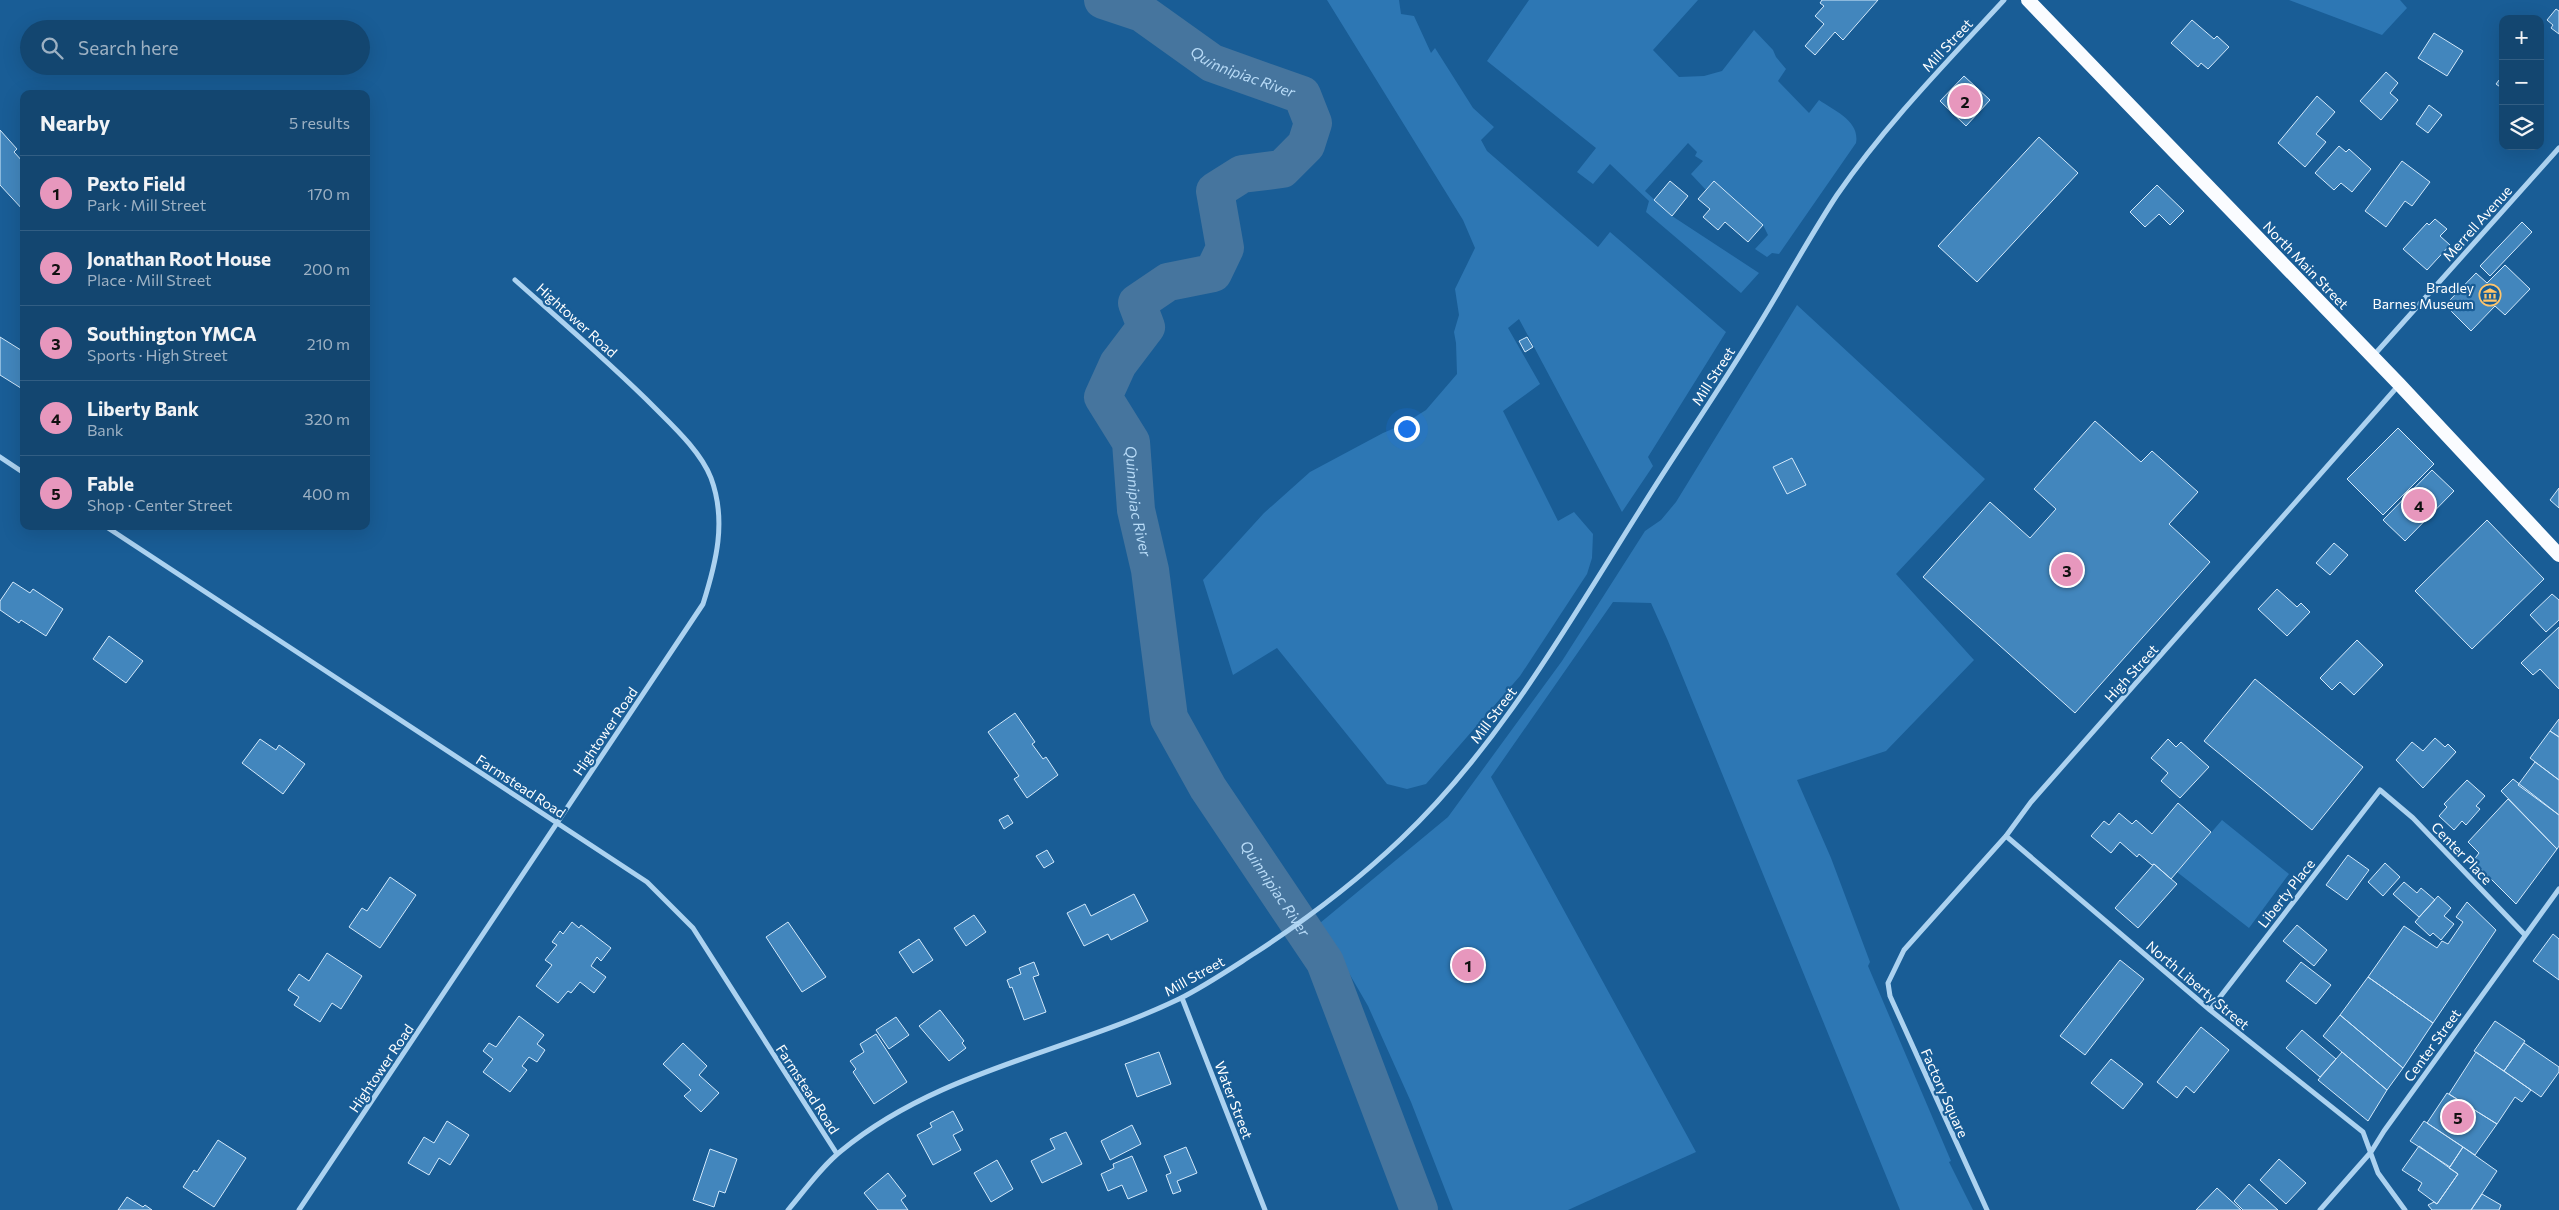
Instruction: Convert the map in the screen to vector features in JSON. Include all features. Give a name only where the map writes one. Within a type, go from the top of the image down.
[{"type":"highway","name":"North Main Street","points":[[2028,0],[2399,384],[2559,555]]},
{"type":"street","name":"Mill Street","points":[[788,1210],[837,1154],[867,1131],[913,1102],[961,1080],[1110,1029],[1182,998],[1311,916],[1410,831],[1468,765],[1527,689],[1752,336],[1838,195],[1902,110],[2004,0]]},
{"type":"street","name":"Merrell Avenue","points":[[2372,357],[2559,148]]},
{"type":"street","name":"Hightower Road","points":[[299,1210],[703,604],[717,558],[720,518],[711,478],[685,438],[626,378],[515,280]]},
{"type":"street","name":"High Street","points":[[1888,983],[1904,950],[2006,836],[2031,802],[2399,384]]},
{"type":"street","points":[[0,457],[20,470]]},
{"type":"street","name":"Farmstead Road","points":[[111,530],[647,882],[693,928],[837,1154]]},
{"type":"street","name":"Center Place","points":[[2380,790],[2413,818],[2525,936]]},
{"type":"street","name":"Liberty Place","points":[[2210,1010],[2380,790]]},
{"type":"street","name":"North Liberty Street","points":[[2006,836],[2210,1010],[2363,1132],[2378,1173],[2406,1210]]},
{"type":"street","name":"Center Street","points":[[2320,1210],[2371,1152],[2559,889]]},
{"type":"street","name":"Factory Square","points":[[1888,983],[1890,996],[1898,1015],[1987,1210]]},
{"type":"street","name":"Water Street","points":[[1182,998],[1265,1210]]},
{"type":"shaded area","points":[[1327,0],[1399,0],[1401,14],[1414,16],[1431,53],[1435,48],[1473,108],[1494,127],[1481,140],[1487,151],[1598,247],[1610,232],[1726,332],[1648,457],[1653,466],[1622,512],[1519,319],[1508,328],[1540,384],[1503,411],[1558,521],[1574,512],[1593,534],[1592,558],[1587,574],[1520,676],[1426,784],[1407,789],[1387,784],[1277,648],[1233,675],[1203,580],[1264,513],[1310,472],[1383,433],[1402,425],[1426,410],[1457,374],[1454,332],[1459,315],[1455,289],[1475,248],[1463,220]]},
{"type":"shaded area","points":[[1529,0],[1698,0],[1653,50],[1679,77],[1704,76],[1722,71],[1754,30],[1773,50],[1786,69],[1778,81],[1809,113],[1819,100],[1845,117],[1850,123],[1856,135],[1856,143],[1779,254],[1772,253],[1767,257],[1755,249],[1768,235],[1763,225],[1714,182],[1706,190],[1691,174],[1703,161],[1695,156],[1697,152],[1688,143],[1645,191],[1672,216],[1759,273],[1741,293],[1646,212],[1649,201],[1610,164],[1593,184],[1577,172],[1596,148],[1487,61]]},
{"type":"shaded area","points":[[2289,0],[2400,0],[2407,8],[2382,35]]},
{"type":"shaded area","points":[[1797,305],[1985,479],[1896,574],[1974,660],[1886,751],[1797,780],[1831,858],[1870,962],[1868,966],[1951,1161],[1949,1162],[1973,1210],[1900,1210],[1651,603],[1613,602],[1491,777],[1696,1152],[1568,1210],[1453,1210],[1411,1102],[1368,1006],[1320,923],[1448,817],[1562,661],[1645,531],[1661,520],[1676,502]]},
{"type":"shaded area","points":[[2222,820],[2289,874],[2249,928],[2177,872]]},
{"type":"building","points":[[1822,0],[1878,0],[1843,40],[1835,32],[1815,55],[1805,46],[1824,24],[1815,16],[1824,6],[1820,3]]},
{"type":"building","points":[[2556,9],[2559,11],[2559,34],[2551,28],[2553,25],[2547,20]]},
{"type":"building","points":[[2192,20],[2214,39],[2217,36],[2229,47],[2208,69],[2201,63],[2198,67],[2171,43]]},
{"type":"building","points":[[2434,33],[2463,51],[2447,76],[2418,58]]},
{"type":"building","points":[[2386,72],[2398,83],[2390,93],[2398,100],[2381,120],[2360,101]]},
{"type":"building","points":[[1964,76],[1990,100],[1966,126],[1940,101]]},
{"type":"building","points":[[2317,96],[2335,112],[2316,134],[2326,142],[2305,167],[2278,143]]},
{"type":"building","points":[[2429,105],[2442,115],[2428,133],[2416,124]]},
{"type":"building","points":[[0,130],[17,149],[14,152],[20,159],[20,207],[0,185]]},
{"type":"building","points":[[2039,137],[2078,173],[1977,282],[1938,246]]},
{"type":"building","points":[[2339,146],[2346,152],[2349,149],[2371,169],[2352,192],[2341,183],[2334,190],[2315,173]]},
{"type":"building","points":[[2402,161],[2430,182],[2412,206],[2405,201],[2386,227],[2365,211]]},
{"type":"building","points":[[1670,181],[1688,196],[1672,216],[1654,200]]},
{"type":"building","points":[[1714,181],[1763,225],[1748,242],[1725,222],[1718,230],[1703,217],[1710,209],[1698,199]]},
{"type":"building","points":[[2157,185],[2184,211],[2170,225],[2159,214],[2145,227],[2130,212]]},
{"type":"building","points":[[2435,219],[2447,229],[2440,236],[2450,245],[2427,270],[2403,249],[2427,223],[2429,225]]},
{"type":"building","points":[[2522,222],[2532,232],[2490,276],[2480,266]]},
{"type":"building","name":"Bradley Barnes Museum","points":[[2505,265],[2530,289],[2505,315],[2495,306],[2471,331],[2448,308],[2452,304],[2449,301],[2476,273],[2487,283]]},
{"type":"building","points":[[0,337],[20,350],[20,388],[0,375]]},
{"type":"building","points":[[1527,337],[1533,347],[1525,352],[1519,341]]},
{"type":"building","points":[[2095,421],[2141,462],[2152,451],[2198,492],[2169,524],[2210,562],[2075,713],[1923,577],[1990,502],[2030,538],[2056,509],[2034,489]]},
{"type":"building","points":[[2398,428],[2434,464],[2383,515],[2347,479]]},
{"type":"building","points":[[1792,458],[1806,485],[1787,494],[1773,467]]},
{"type":"building","points":[[2432,470],[2454,491],[2405,541],[2383,520]]},
{"type":"building","points":[[2559,488],[2559,508],[2550,500]]},
{"type":"building","points":[[2487,520],[2544,579],[2472,649],[2415,591]]},
{"type":"building","points":[[2334,543],[2348,555],[2330,575],[2316,563]]},
{"type":"building","points":[[13,582],[30,593],[33,589],[63,609],[46,636],[21,620],[19,623],[0,610],[0,601]]},
{"type":"building","points":[[2277,589],[2297,607],[2301,603],[2310,612],[2287,636],[2258,609]]},
{"type":"building","points":[[2552,594],[2559,600],[2559,620],[2546,632],[2530,615]]},
{"type":"building","points":[[2559,627],[2559,689],[2540,669],[2533,675],[2521,663]]},
{"type":"building","points":[[109,636],[143,661],[126,683],[93,659]]},
{"type":"building","points":[[2357,640],[2383,665],[2354,695],[2340,682],[2332,690],[2320,678]]},
{"type":"building","points":[[2255,679],[2363,767],[2312,830],[2204,741]]},
{"type":"building","points":[[1015,713],[1035,742],[1032,744],[1043,759],[1046,757],[1058,775],[1027,798],[1014,779],[1019,776],[988,732]]},
{"type":"building","points":[[2559,719],[2559,737],[2550,731]]},
{"type":"building","points":[[2550,731],[2559,737],[2559,780],[2530,758]]},
{"type":"building","points":[[2435,738],[2445,747],[2448,744],[2456,752],[2423,788],[2396,760],[2412,742],[2423,751]]},
{"type":"building","points":[[260,739],[276,750],[279,745],[305,764],[283,794],[242,763]]},
{"type":"building","points":[[2168,739],[2176,747],[2181,742],[2209,767],[2180,798],[2161,781],[2168,773],[2151,758]]},
{"type":"building","points":[[2535,762],[2559,780],[2559,815],[2518,785]]},
{"type":"building","points":[[2513,779],[2559,815],[2559,846],[2557,849],[2501,791]]},
{"type":"building","points":[[2467,780],[2485,796],[2476,806],[2480,809],[2466,825],[2462,821],[2454,830],[2439,816],[2447,807],[2444,804]]},
{"type":"building","points":[[2508,799],[2557,849],[2516,904],[2473,861],[2479,853],[2468,842]]},
{"type":"building","points":[[2178,803],[2211,832],[2171,879],[2139,854],[2137,857],[2120,842],[2111,853],[2091,836],[2104,821],[2109,825],[2119,813],[2132,824],[2136,820],[2152,834]]},
{"type":"building","points":[[1008,815],[1013,823],[1004,829],[999,820]]},
{"type":"building","points":[[1047,850],[1054,862],[1044,868],[1036,856]]},
{"type":"building","points":[[2348,855],[2369,870],[2347,900],[2326,885]]},
{"type":"building","points":[[2385,863],[2400,877],[2383,896],[2368,882]]},
{"type":"building","points":[[2154,864],[2177,884],[2138,928],[2115,908]]},
{"type":"building","points":[[390,877],[416,895],[380,948],[349,927],[362,908],[367,911]]},
{"type":"building","points":[[2404,882],[2417,893],[2421,888],[2435,900],[2419,917],[2393,894]]},
{"type":"building","points":[[1134,894],[1148,921],[1111,940],[1108,934],[1084,946],[1067,913],[1085,904],[1091,916]]},
{"type":"building","points":[[2438,896],[2451,908],[2444,916],[2454,924],[2441,940],[2433,933],[2430,936],[2415,922]]},
{"type":"building","points":[[2467,902],[2496,930],[2433,1023],[2368,977],[2404,926],[2437,948],[2442,941],[2448,944],[2463,922],[2456,917]]},
{"type":"building","points":[[974,915],[986,932],[966,946],[954,928]]},
{"type":"building","points":[[572,922],[579,928],[581,925],[611,948],[601,961],[597,957],[591,966],[606,977],[594,993],[580,982],[571,993],[568,991],[558,1003],[536,986],[552,965],[545,960],[557,945],[552,942],[560,931],[563,934]]},
{"type":"building","points":[[788,922],[826,977],[802,992],[766,937]]},
{"type":"building","points":[[2297,925],[2327,950],[2314,966],[2283,941]]},
{"type":"building","points":[[2553,934],[2559,939],[2559,980],[2533,961]]},
{"type":"building","points":[[919,939],[933,960],[913,973],[899,952]]},
{"type":"building","points":[[327,953],[362,976],[341,1009],[332,1003],[320,1022],[294,1005],[299,997],[288,990],[299,974],[309,981]]},
{"type":"building","points":[[2120,960],[2144,979],[2085,1055],[2060,1036]]},
{"type":"building","points":[[1034,962],[1039,975],[1033,977],[1046,1012],[1024,1020],[1012,987],[1010,988],[1007,980],[1021,974],[1019,968]]},
{"type":"building","points":[[2301,962],[2331,985],[2316,1004],[2286,981]]},
{"type":"building","points":[[2368,977],[2433,1023],[2403,1068],[2340,1015]]},
{"type":"building","points":[[940,1010],[964,1041],[962,1043],[966,1048],[949,1061],[919,1026]]},
{"type":"building","points":[[2340,1015],[2403,1068],[2387,1090],[2323,1036]]},
{"type":"building","points":[[519,1016],[544,1035],[537,1044],[545,1050],[537,1062],[529,1057],[522,1066],[527,1070],[510,1092],[483,1072],[493,1059],[483,1051],[489,1043],[496,1047]]},
{"type":"building","points":[[896,1017],[909,1035],[889,1049],[876,1030]]},
{"type":"building","points":[[2495,1021],[2525,1041],[2504,1071],[2474,1051]]},
{"type":"building","points":[[2201,1027],[2229,1050],[2194,1093],[2186,1086],[2177,1098],[2157,1082]]},
{"type":"building","points":[[2302,1030],[2336,1059],[2320,1077],[2286,1048]]},
{"type":"building","points":[[876,1034],[907,1082],[874,1104],[853,1072],[856,1069],[850,1061],[864,1052],[860,1044]]},
{"type":"building","points":[[683,1043],[707,1066],[699,1075],[719,1093],[701,1112],[684,1096],[691,1090],[663,1064]]},
{"type":"building","points":[[2524,1043],[2559,1067],[2559,1072],[2541,1097],[2504,1071]]},
{"type":"building","points":[[1159,1052],[1171,1084],[1137,1097],[1125,1064]]},
{"type":"building","points":[[2342,1052],[2387,1090],[2368,1121],[2318,1080]]},
{"type":"building","points":[[2476,1052],[2531,1090],[2522,1102],[2515,1097],[2497,1124],[2449,1094]]},
{"type":"building","points":[[2111,1059],[2143,1084],[2123,1109],[2091,1083]]},
{"type":"building","points":[[2447,1093],[2497,1124],[2475,1155],[2427,1123]]},
{"type":"building","points":[[953,1111],[963,1130],[953,1135],[961,1150],[933,1165],[917,1135],[932,1127],[930,1123]]},
{"type":"building","points":[[447,1121],[469,1135],[450,1165],[439,1158],[429,1175],[408,1163],[424,1137],[434,1143]]},
{"type":"building","points":[[2424,1121],[2463,1147],[2450,1167],[2410,1141]]},
{"type":"building","points":[[1132,1125],[1141,1144],[1110,1160],[1101,1141]]},
{"type":"building","points":[[1066,1132],[1082,1164],[1042,1183],[1031,1161],[1055,1149],[1050,1139]]},
{"type":"building","points":[[218,1140],[246,1158],[214,1207],[183,1187],[194,1170],[197,1172]]},
{"type":"building","points":[[2419,1146],[2458,1174],[2437,1204],[2418,1190],[2422,1183],[2402,1170]]},
{"type":"building","points":[[1186,1147],[1197,1173],[1177,1181],[1181,1191],[1173,1194],[1166,1175],[1171,1173],[1164,1156]]},
{"type":"building","points":[[2463,1147],[2497,1171],[2471,1210],[2432,1210],[2428,1205],[2434,1202],[2437,1204],[2458,1174],[2449,1168]]},
{"type":"building","points":[[710,1149],[737,1159],[725,1193],[719,1191],[714,1207],[693,1200]]},
{"type":"building","points":[[1132,1156],[1147,1191],[1128,1199],[1122,1185],[1108,1191],[1101,1174],[1114,1168],[1113,1164]]},
{"type":"building","points":[[2279,1159],[2306,1183],[2286,1204],[2260,1180]]},
{"type":"building","points":[[997,1160],[1013,1189],[991,1202],[974,1173]]},
{"type":"building","points":[[888,1173],[906,1196],[901,1200],[908,1210],[878,1210],[864,1193]]},
{"type":"building","points":[[2249,1184],[2278,1210],[2243,1210],[2234,1201]]},
{"type":"building","points":[[2217,1188],[2241,1210],[2196,1210]]},
{"type":"building","points":[[2482,1194],[2501,1205],[2499,1210],[2471,1210]]},
{"type":"building","points":[[127,1197],[143,1207],[145,1205],[152,1210],[118,1210]]},
{"type":"waterway","name":"Quinnipiac River","points":[[1103,0],[1142,13],[1212,63],[1302,95],[1313,123],[1306,145],[1282,169],[1242,174],[1215,191],[1225,248],[1213,273],[1168,282],[1137,303],[1146,327],[1118,364],[1103,397],[1131,442],[1136,510],[1150,570],[1169,718],[1208,788],[1325,962],[1419,1210]]},
{"type":"place","name":"Jonathan Root House","points":[[1965,101]]},
{"type":"place","name":"Bradley Barnes Museum","points":[[2490,295]]},
{"type":"place","name":"Liberty Bank","points":[[2419,505]]},
{"type":"place","name":"Southington YMCA","points":[[2067,570]]},
{"type":"place","name":"Pexto Field","points":[[1468,965]]},
{"type":"place","name":"Fable","points":[[2458,1117]]}]
